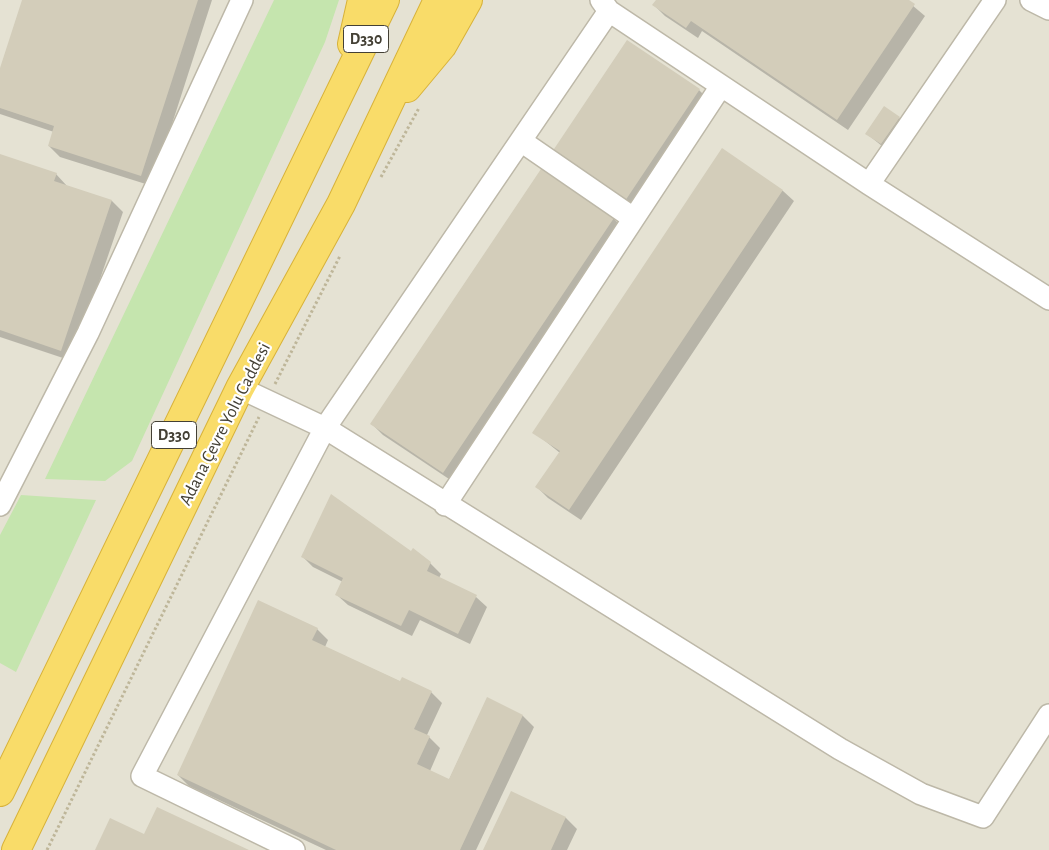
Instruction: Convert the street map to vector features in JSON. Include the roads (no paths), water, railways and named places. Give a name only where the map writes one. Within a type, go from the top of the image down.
[{"type":"highway","points":[[347,78],[362,0]]},
{"type":"highway","name":"D330","points":[[0,792],[386,0]]},
{"type":"highway","name":"Adana Çevre Yolu Caddesi","points":[[16,850],[240,388],[341,204],[438,0]]},
{"type":"highway","points":[[390,104],[418,78],[442,46],[468,0]]},
{"type":"street","points":[[0,505],[88,333],[242,0]]},
{"type":"street","points":[[869,184],[995,0]]},
{"type":"street","points":[[1031,0],[1049,9]]},
{"type":"street","points":[[294,850],[142,776],[325,428],[521,141],[605,6],[869,184],[1049,299]]},
{"type":"street","points":[[445,505],[721,86]]},
{"type":"street","points":[[521,141],[633,218]]},
{"type":"street","points":[[240,388],[325,428],[445,505],[840,749],[921,794],[983,817],[1049,715]]}]
